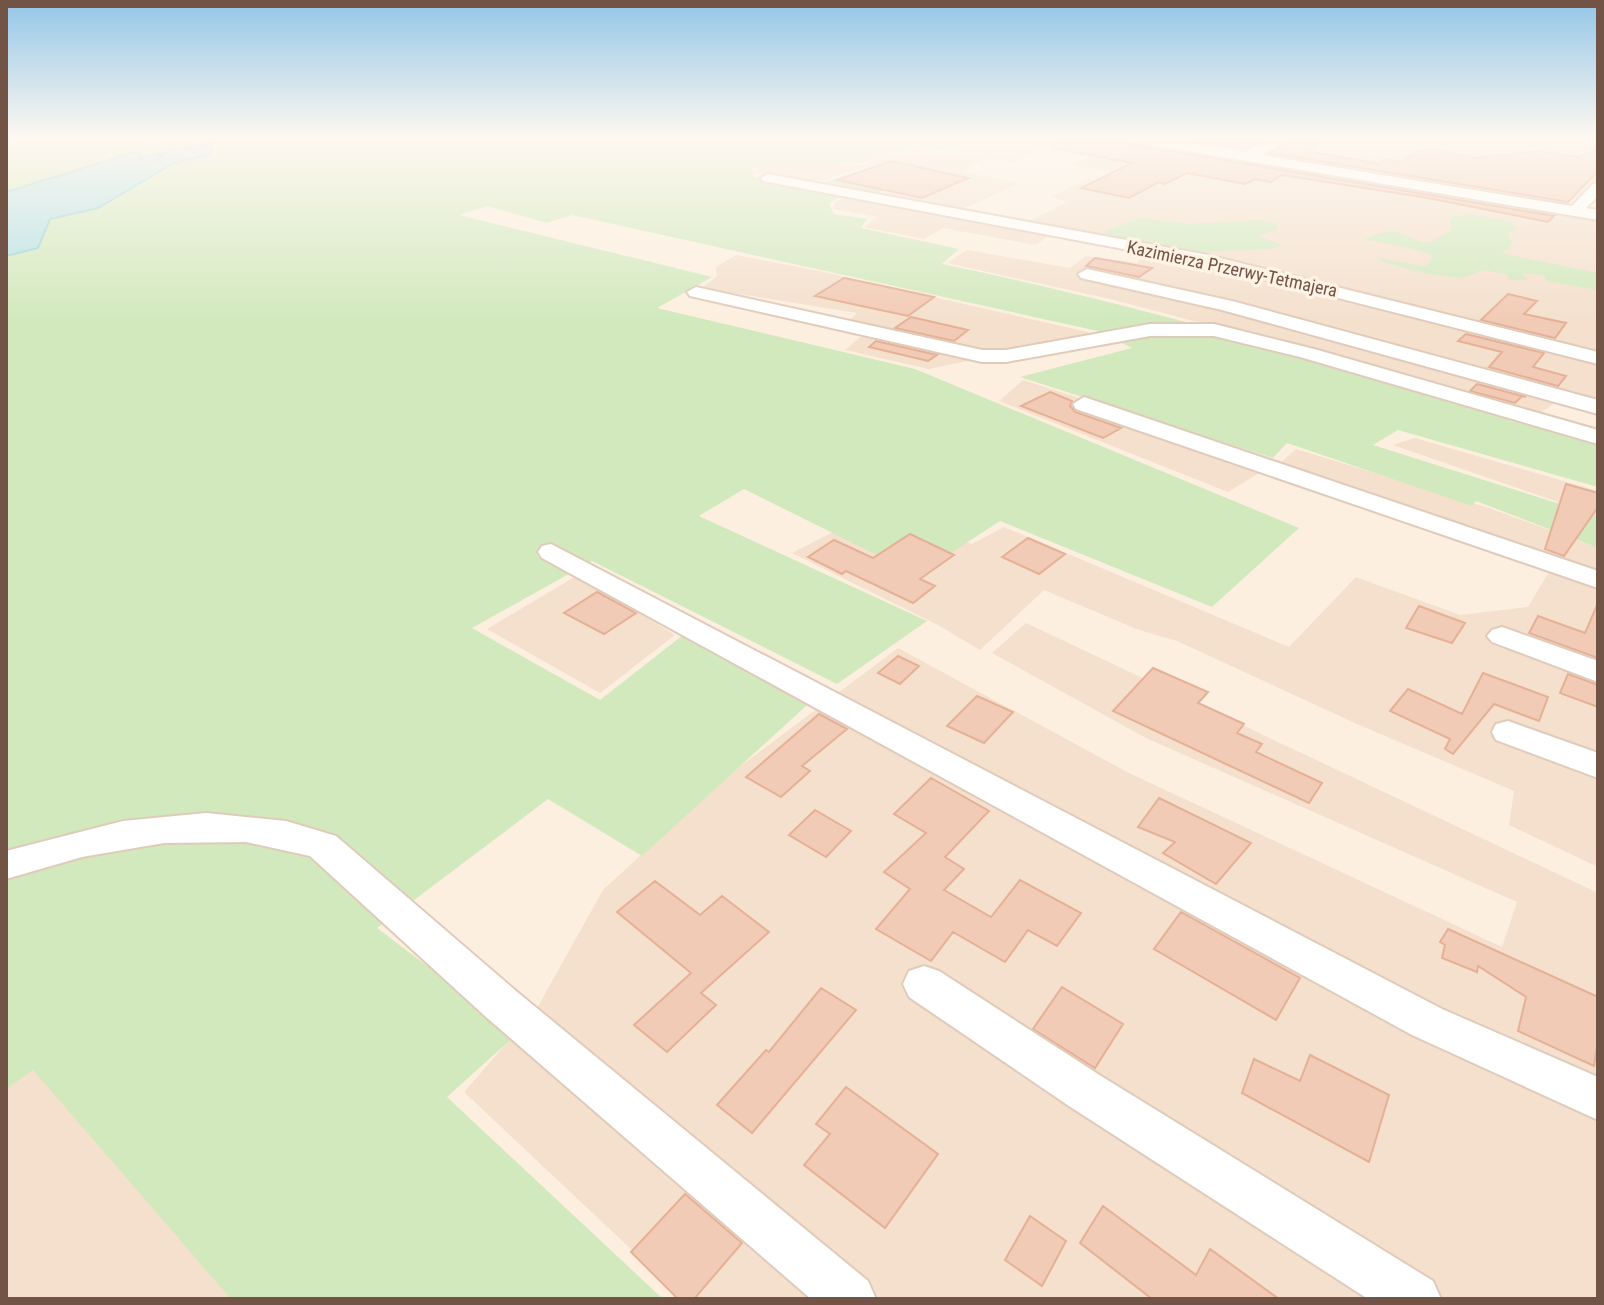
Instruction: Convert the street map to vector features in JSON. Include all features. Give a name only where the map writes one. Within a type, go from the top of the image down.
[{"type":"street","name":"Kazimierza Przerwy-Tetmajera","points":[[875,198],[1208,260],[1598,358]]},
{"type":"street","points":[[1491,198],[1598,215]]},
{"type":"street","points":[[1575,212],[1588,198]]},
{"type":"street","points":[[1087,274],[1226,305],[1598,407]]},
{"type":"street","points":[[696,292],[982,356],[1006,356],[1150,330],[1214,330],[1307,353],[1598,437]]},
{"type":"street","points":[[1084,404],[1474,535],[1598,580]]},
{"type":"street","points":[[551,552],[1427,1022],[1598,1099]]},
{"type":"street","points":[[1502,636],[1598,672]]},
{"type":"street","points":[[1508,732],[1598,766]]},
{"type":"street","points":[[6,865],[103,839],[186,827],[266,830],[301,837],[323,846],[838,1295]]},
{"type":"street","points":[[924,984],[1085,1091],[1415,1299]]},
{"type":"shaded area","points":[[844,198],[987,198],[961,210],[1026,223],[1067,202],[1054,198],[1462,198],[1598,221],[1598,410],[1559,400],[1536,416],[1110,299],[947,263],[967,250],[1070,268],[1086,256],[1137,263],[1146,253],[1049,236],[1035,245],[943,228],[924,239],[864,227],[878,217],[833,209],[834,203]]},
{"type":"shaded area","points":[[1517,198],[1576,198],[1566,206]]},
{"type":"shaded area","points":[[736,255],[1096,334],[929,369],[845,350],[870,329],[847,323],[857,313],[702,288],[717,276],[716,267]]},
{"type":"shaded area","points":[[1023,380],[1239,449],[1264,470],[1228,492],[999,401]]},
{"type":"shaded area","points":[[1415,438],[1598,491],[1598,516],[1393,445]]},
{"type":"shaded area","points":[[1296,449],[1489,508],[1598,548],[1598,867],[1509,825],[1514,791],[1357,724],[1177,641],[1139,630],[1044,590],[980,650],[938,625],[792,553],[874,511],[972,544],[1004,527],[1289,647],[1356,577],[1460,615],[1528,607],[1556,560],[1279,464]]},
{"type":"shaded area","points":[[578,575],[675,635],[600,693],[487,629]]},
{"type":"shaded area","points":[[1026,623],[1598,893],[1598,1299],[684,1299],[464,1092],[536,1010],[603,890],[726,777],[898,648],[1129,773],[1502,947],[1517,902],[1146,738],[992,653]]},
{"type":"shaded area","points":[[60,1042],[292,1299],[6,1299],[6,1082]]},
{"type":"green space","points":[[6,198],[838,198],[829,203],[834,214],[867,219],[861,228],[959,249],[942,264],[1190,323],[1598,440],[1598,487],[1398,430],[1373,445],[1598,516],[1598,548],[1476,501],[1472,506],[1287,443],[1273,458],[1020,377],[1132,348],[1098,331],[572,215],[547,223],[487,206],[459,215],[712,277],[657,308],[915,369],[1299,528],[1212,607],[1000,521],[917,575],[744,489],[699,516],[927,621],[837,684],[592,561],[472,628],[600,700],[683,635],[807,705],[642,856],[548,799],[377,928],[517,1034],[447,1097],[663,1299],[231,1299],[33,1070],[6,1089]]},
{"type":"green space","points":[[1470,214],[1510,221],[1518,230],[1507,233],[1512,241],[1510,248],[1501,253],[1598,273],[1598,290],[1546,281],[1544,275],[1522,273],[1527,280],[1509,280],[1507,274],[1484,270],[1461,278],[1428,274],[1378,258],[1426,267],[1433,257],[1428,254],[1365,239],[1393,231],[1428,243],[1452,230],[1449,221],[1454,216]]},
{"type":"green space","points":[[1140,218],[1188,224],[1259,220],[1278,224],[1278,230],[1257,236],[1283,245],[1269,249],[1206,252],[1163,250],[1102,235],[1107,230]]},
{"type":"water","points":[[6,198],[115,198],[98,208],[50,219],[38,248],[6,256]]},
{"type":"building","points":[[1428,198],[1447,198],[1554,216],[1548,222]]},
{"type":"building","points":[[1543,198],[1572,198],[1568,202]]},
{"type":"building","points":[[1095,258],[1152,268],[1139,277],[1086,266]]},
{"type":"building","points":[[844,278],[934,297],[908,316],[815,296]]},
{"type":"building","points":[[1508,294],[1537,301],[1524,314],[1566,323],[1555,338],[1481,320]]},
{"type":"building","points":[[911,317],[968,330],[954,341],[895,328]]},
{"type":"building","points":[[1466,334],[1544,353],[1533,367],[1566,376],[1558,386],[1489,367],[1502,352],[1458,341]]},
{"type":"building","points":[[876,341],[937,355],[928,361],[869,347]]},
{"type":"building","points":[[1477,384],[1526,397],[1522,396],[1515,403],[1470,391]]},
{"type":"building","points":[[1050,392],[1072,401],[1070,406],[1075,412],[1121,428],[1103,438],[1021,406]]},
{"type":"building","points":[[1566,484],[1598,493],[1598,507],[1564,556],[1545,549]]},
{"type":"building","points":[[910,534],[954,555],[920,579],[935,586],[913,603],[846,571],[842,574],[808,557],[834,540],[873,558]]},
{"type":"building","points":[[1028,538],[1065,554],[1039,574],[1002,557]]},
{"type":"building","points":[[597,592],[636,613],[604,634],[564,613]]},
{"type":"building","points":[[1598,603],[1598,658],[1529,633],[1538,616],[1585,633]]},
{"type":"building","points":[[1419,606],[1465,623],[1452,643],[1406,628]]},
{"type":"building","points":[[898,656],[919,666],[900,684],[878,673]]},
{"type":"building","points":[[1153,668],[1208,692],[1198,703],[1244,724],[1237,733],[1262,744],[1256,752],[1322,783],[1309,803],[1113,711]]},
{"type":"building","points":[[1483,673],[1548,697],[1539,721],[1494,704],[1453,754],[1445,749],[1450,739],[1390,711],[1408,689],[1462,714]]},
{"type":"building","points":[[1568,674],[1598,685],[1598,707],[1560,693]]},
{"type":"building","points":[[977,696],[1013,712],[984,743],[947,726]]},
{"type":"building","points":[[819,714],[847,729],[802,766],[810,771],[781,797],[746,777]]},
{"type":"building","points":[[931,778],[989,811],[945,857],[964,869],[944,890],[991,917],[1020,880],[1081,913],[1057,946],[1028,930],[1005,962],[953,932],[931,961],[876,929],[910,889],[884,872],[926,833],[894,814]]},
{"type":"building","points":[[1159,798],[1251,843],[1216,884],[1163,853],[1175,842],[1138,827]]},
{"type":"building","points":[[815,810],[851,831],[826,857],[789,835]]},
{"type":"building","points":[[655,881],[700,915],[722,896],[769,932],[701,993],[716,1005],[667,1052],[634,1025],[691,973],[617,912]]},
{"type":"building","points":[[1181,912],[1300,978],[1276,1020],[1154,949]]},
{"type":"building","points":[[1448,929],[1598,997],[1598,1040],[1594,1066],[1518,1031],[1526,997],[1478,966],[1477,972],[1442,958],[1445,945],[1440,942]]},
{"type":"building","points":[[1062,987],[1123,1024],[1095,1068],[1033,1029]]},
{"type":"building","points":[[821,988],[856,1010],[752,1133],[717,1105],[766,1050],[769,1052]]},
{"type":"building","points":[[1310,1055],[1389,1095],[1369,1162],[1242,1093],[1254,1059],[1300,1081]]},
{"type":"building","points":[[846,1087],[938,1154],[885,1228],[804,1165],[830,1134],[816,1124]]},
{"type":"building","points":[[685,1194],[742,1243],[694,1299],[678,1299],[631,1252]]},
{"type":"building","points":[[1103,1206],[1196,1275],[1210,1249],[1279,1299],[1152,1299],[1080,1243]]},
{"type":"building","points":[[1030,1216],[1066,1241],[1042,1286],[1005,1260]]}]
